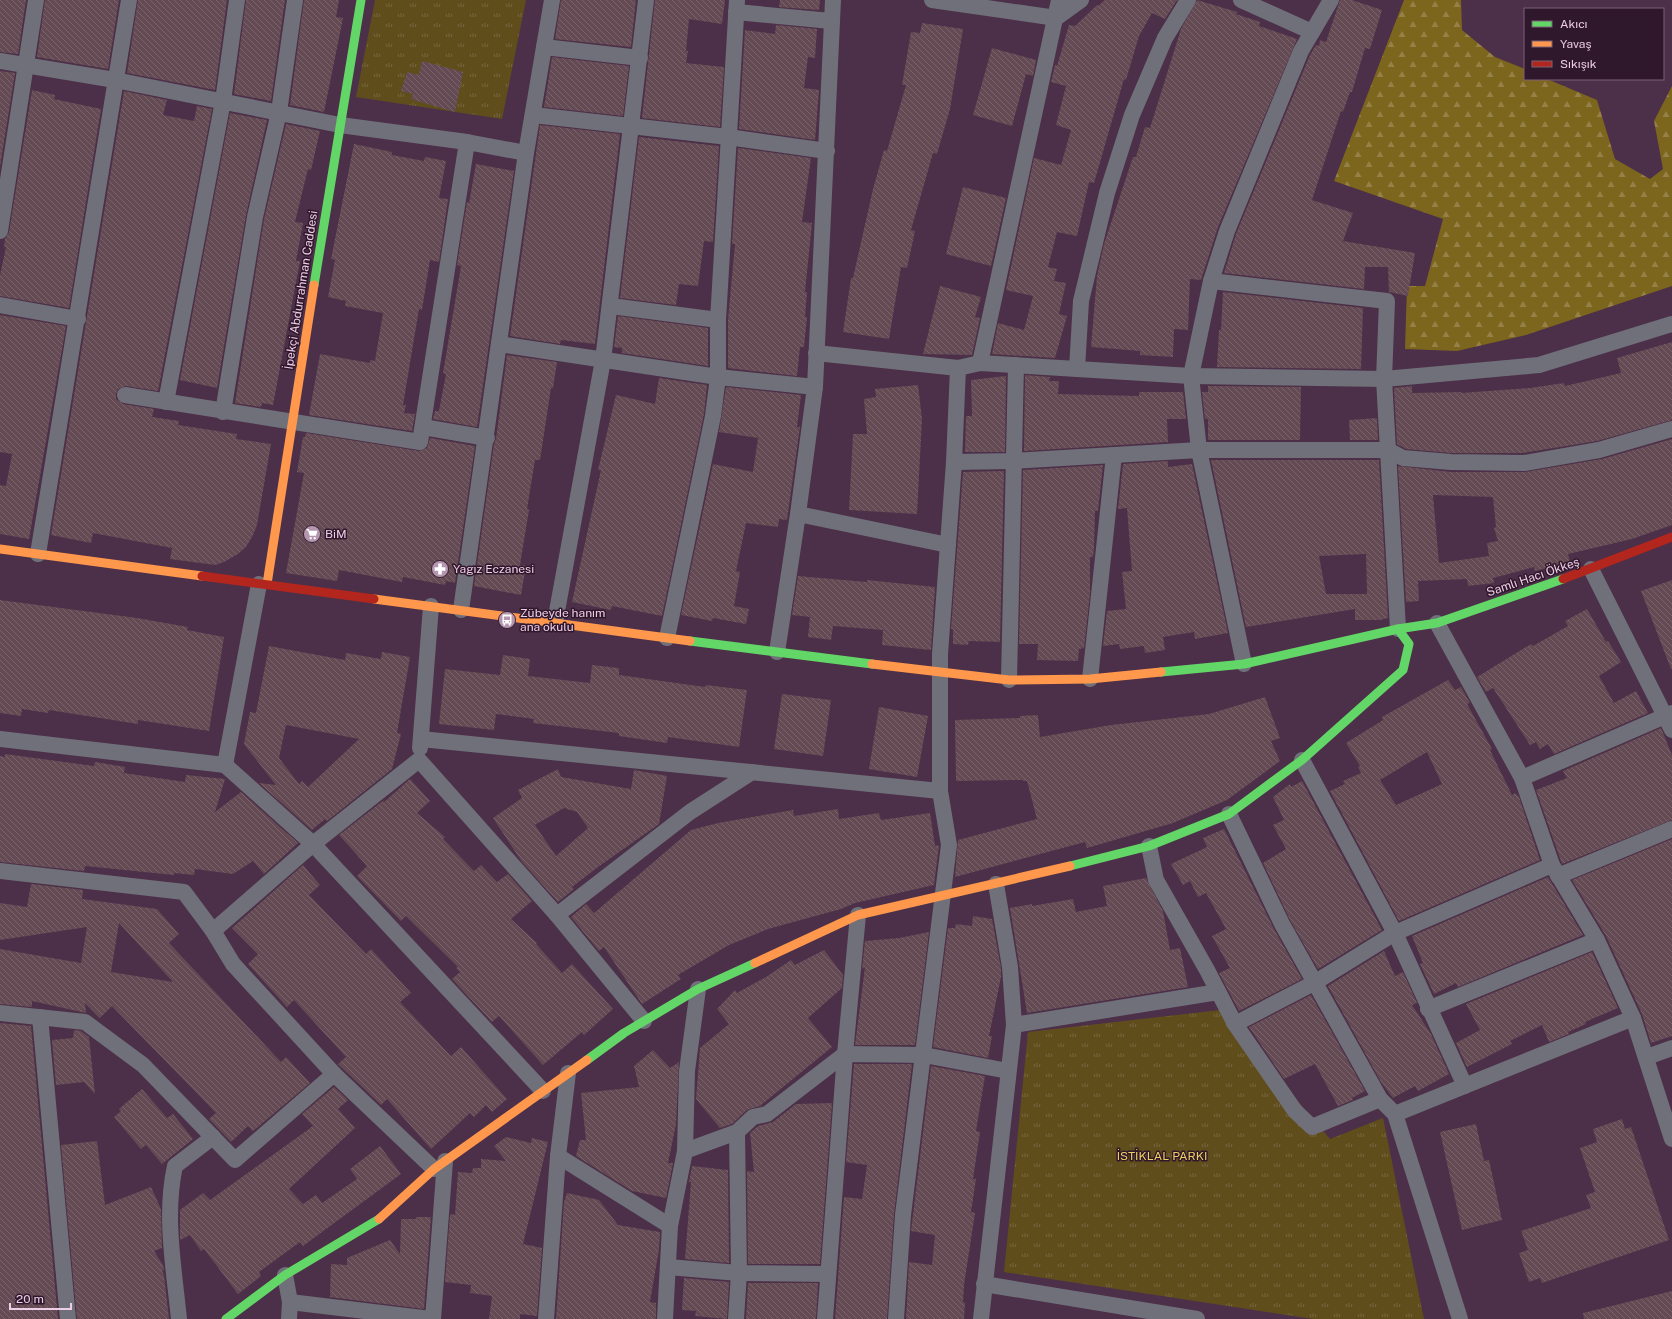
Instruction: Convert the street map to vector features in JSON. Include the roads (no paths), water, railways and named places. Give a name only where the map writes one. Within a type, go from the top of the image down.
[{"type":"street","points":[[0,231],[36,0]]},
{"type":"street","points":[[38,554],[78,319],[129,0]]},
{"type":"street","points":[[166,402],[222,101],[237,0]]},
{"type":"street","points":[[223,412],[255,217],[278,112],[295,0]]},
{"type":"street","name":"İpekçi Abdurrahman Caddesi","points":[[263,584],[292,422],[361,0]]},
{"type":"street","points":[[461,610],[526,154],[552,0]]},
{"type":"street","points":[[555,622],[604,360],[646,0]]},
{"type":"street","points":[[777,652],[816,387],[816,353],[827,151],[833,0]]},
{"type":"street","points":[[932,0],[953,1],[1056,18],[1081,0]]},
{"type":"street","points":[[980,363],[1059,0]]},
{"type":"street","points":[[1077,369],[1081,301],[1106,193],[1132,115],[1165,38],[1188,0]]},
{"type":"street","points":[[1244,664],[1199,450],[1191,376],[1211,281],[1227,230],[1302,51],[1331,0]]},
{"type":"street","points":[[1247,1],[1312,32]]},
{"type":"street","points":[[667,638],[713,416],[718,377],[718,320],[737,6],[831,21]]},
{"type":"street","points":[[544,46],[640,58]]},
{"type":"street","points":[[0,61],[115,80],[340,125],[467,142],[526,154]]},
{"type":"street","points":[[533,115],[728,137],[827,151]]},
{"type":"street","points":[[125,396],[420,442],[467,142]]},
{"type":"street","points":[[226,1319],[285,1275],[375,1223],[439,1165],[624,1033],[698,989],[858,915],[996,884],[1149,846],[1229,814],[1302,760],[1403,670],[1409,644],[1398,629],[1384,379],[1387,301],[1211,281]]},
{"type":"street","points":[[0,305],[78,319]]},
{"type":"street","points":[[611,306],[718,320]]},
{"type":"street","points":[[816,353],[958,368],[980,363],[1191,376],[1384,379],[1540,365],[1672,324]]},
{"type":"street","points":[[499,344],[718,377],[816,387]]},
{"type":"street","points":[[1009,680],[1016,365]]},
{"type":"street","points":[[896,1319],[903,1215],[949,846],[940,791],[940,654],[954,462],[958,368]]},
{"type":"street","points":[[423,427],[486,438]]},
{"type":"street","points":[[954,462],[1013,461],[1199,450],[1388,450],[1403,458],[1451,462],[1524,463],[1599,450],[1672,429]]},
{"type":"street","points":[[1090,679],[1114,455]]},
{"type":"street","points":[[798,514],[948,545]]},
{"type":"street","name":"Samlı Hacı Ökkeş","points":[[0,549],[667,638],[941,673],[1009,680],[1090,679],[1244,664],[1398,629],[1437,623],[1591,569],[1672,537]]},
{"type":"street","points":[[1591,569],[1669,714],[1672,730]]},
{"type":"street","points":[[224,765],[263,584]]},
{"type":"street","points":[[213,931],[313,844],[419,760],[431,606]]},
{"type":"street","points":[[1437,623],[1522,778],[1555,871],[1597,940],[1633,1018],[1647,1057],[1672,1139]]},
{"type":"street","points":[[1522,778],[1669,714]]},
{"type":"street","points":[[0,739],[224,765],[313,844],[543,1091]]},
{"type":"street","points":[[421,739],[940,791]]},
{"type":"street","points":[[419,760],[557,915],[644,1021]]},
{"type":"street","points":[[1302,760],[1395,933],[1428,1009],[1465,1086]]},
{"type":"street","points":[[557,915],[690,812],[752,772]]},
{"type":"street","points":[[1229,814],[1282,924],[1314,984],[1380,1099],[1395,1114],[1460,1319]]},
{"type":"street","points":[[1235,1024],[1314,984],[1395,933],[1555,871],[1672,829]]},
{"type":"street","points":[[1149,846],[1156,880],[1235,1024],[1295,1111],[1312,1127],[1380,1099]]},
{"type":"street","points":[[0,870],[184,892],[213,931],[232,964],[334,1074],[439,1165]]},
{"type":"street","points":[[981,1319],[1014,1024],[1010,967],[996,884]]},
{"type":"street","points":[[825,1319],[845,1054],[858,915]]},
{"type":"street","points":[[1428,1009],[1597,940]]},
{"type":"street","points":[[664,1319],[670,1226],[685,1151],[687,1071],[698,989]]},
{"type":"street","points":[[1014,1024],[1218,992]]},
{"type":"street","points":[[0,1013],[86,1022],[143,1065],[235,1160],[334,1074]]},
{"type":"street","points":[[40,1017],[68,1319]]},
{"type":"street","points":[[1395,1114],[1633,1018]]},
{"type":"street","points":[[1647,1057],[1672,1048]]},
{"type":"street","points":[[685,1151],[737,1132],[753,1117],[767,1114],[845,1054],[924,1055],[1008,1071]]},
{"type":"street","points":[[546,1319],[558,1156],[568,1073]]},
{"type":"street","points":[[736,1319],[738,1272],[737,1132]]},
{"type":"street","points":[[179,1319],[171,1235],[170,1187],[175,1166],[213,1137]]},
{"type":"street","points":[[558,1156],[670,1226]]},
{"type":"street","points":[[290,1302],[432,1319],[439,1165]]},
{"type":"street","points":[[668,1267],[738,1272],[828,1274]]},
{"type":"street","points":[[285,1275],[290,1302],[289,1319]]},
{"type":"street","points":[[984,1284],[1197,1319]]},
{"type":"place","name":"BiM","points":[[312,534]]},
{"type":"place","name":"Yagız Eczanesi","points":[[440,569]]},
{"type":"place","name":"Zübeyde hanım ana okulu","points":[[507,620]]},
{"type":"park label","name":"İSTİKLAL PARKI","points":[[1162,1156]]}]
